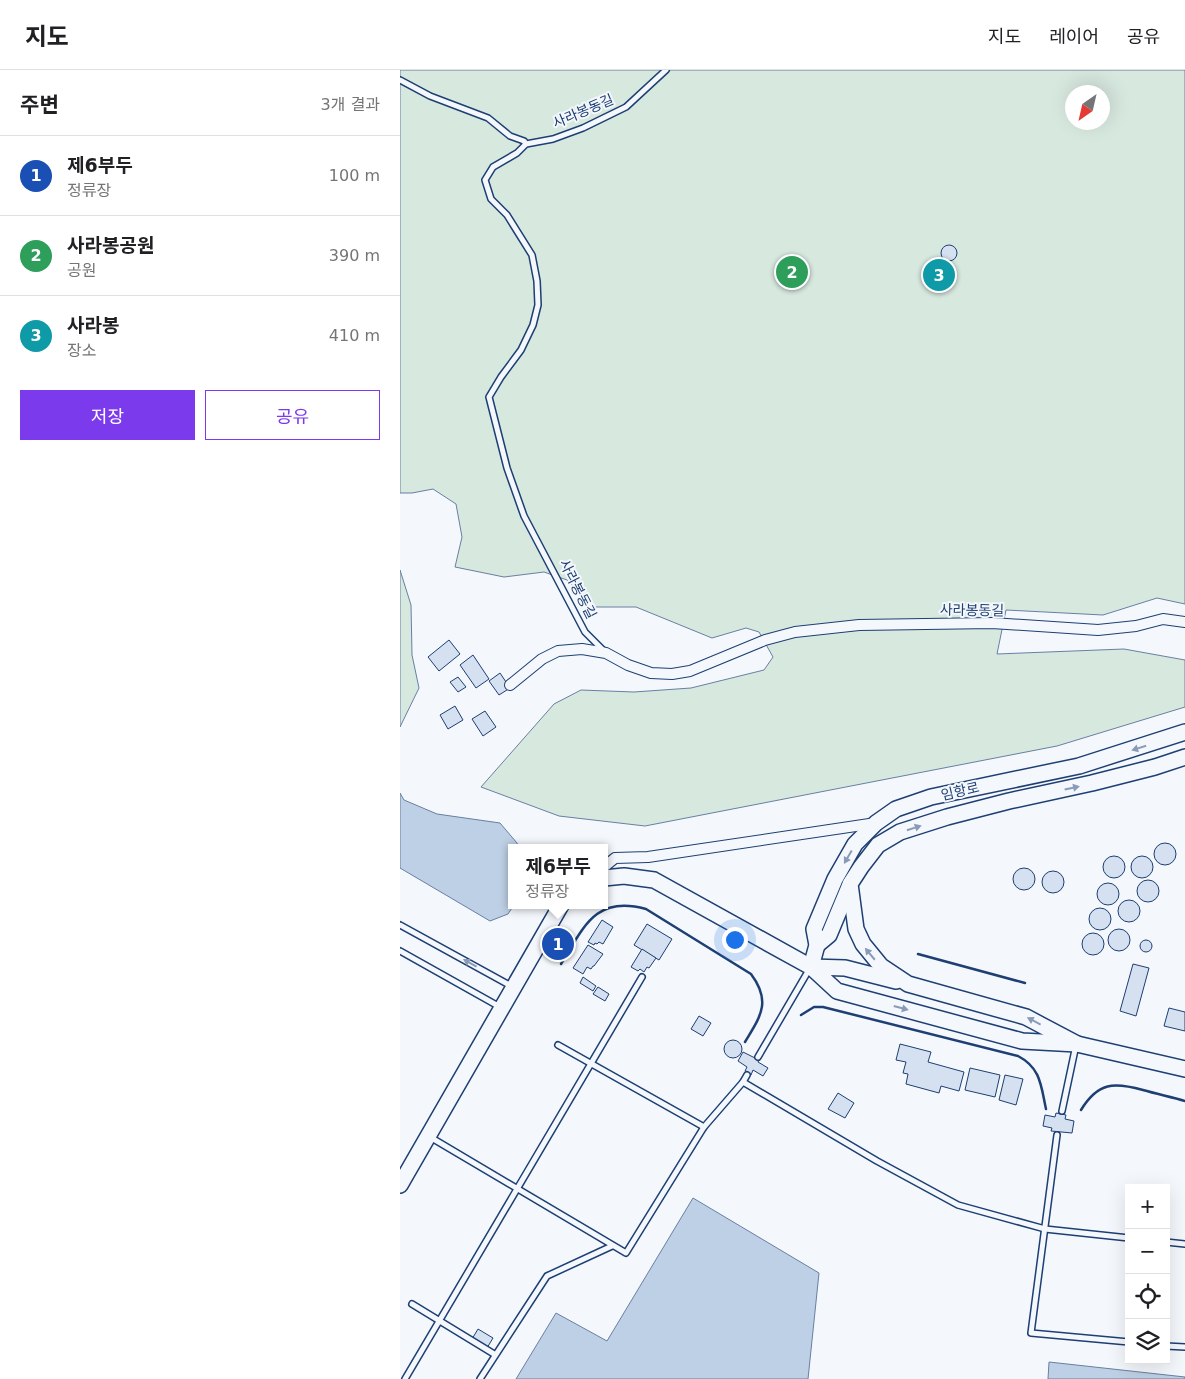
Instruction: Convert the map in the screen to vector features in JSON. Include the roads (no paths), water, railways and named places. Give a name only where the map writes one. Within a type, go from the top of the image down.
[{"type":"main road","name":"임항로","points":[[811,968],[817,945],[814,929],[835,879],[855,844],[876,823],[896,809],[931,797],[1080,766],[1185,732]]},
{"type":"main road","name":"임항로","points":[[817,945],[829,935],[850,884],[861,867],[878,845],[900,832],[947,817],[1009,801],[1092,784],[1185,757]]},
{"type":"main road","points":[[608,878],[624,876],[654,880],[811,968],[837,991],[1022,1041],[1076,1044],[1185,1069]]},
{"type":"main road","points":[[850,884],[856,929],[863,944],[881,966],[908,984]]},
{"type":"main road","points":[[400,1185],[559,909]]},
{"type":"main road","points":[[811,968],[845,968],[1026,1017],[1076,1044]]},
{"type":"street","name":"사라봉동길","points":[[606,653],[628,665],[651,673],[672,674],[690,671],[765,640],[795,632],[859,625],[992,623],[1098,630],[1136,626],[1163,619],[1185,622]]},
{"type":"street","points":[[510,685],[542,659],[558,650],[582,649],[606,653]]},
{"type":"street","points":[[608,864],[615,858],[648,857],[876,823]]},
{"type":"lane","name":"사라봉동길","points":[[606,653],[585,632],[524,516],[507,468],[490,397],[501,377],[521,350],[533,324],[538,305],[537,281],[532,255],[507,215],[491,199],[485,180],[493,167],[518,153],[526,144],[553,139],[583,128],[626,107],[666,70]]},
{"type":"lane","points":[[400,80],[430,96],[488,118],[510,136],[524,141],[526,144]]},
{"type":"lane","points":[[400,925],[513,987]]},
{"type":"lane","points":[[400,951],[502,1008]]},
{"type":"lane","points":[[758,1057],[811,968]]},
{"type":"lane","points":[[405,1379],[642,977]]},
{"type":"lane","points":[[1062,1111],[1076,1044]]},
{"type":"lane","points":[[558,1045],[704,1127]]},
{"type":"lane","points":[[429,1136],[626,1254],[704,1127],[743,1082],[747,1074]]},
{"type":"lane","points":[[743,1082],[877,1161],[958,1205],[1045,1229],[1125,1238]]},
{"type":"lane","points":[[1057,1135],[1031,1333],[1125,1342]]},
{"type":"lane","points":[[1170,1242],[1185,1244]]},
{"type":"lane","points":[[480,1379],[494,1354],[547,1276],[612,1246]]},
{"type":"lane","points":[[412,1304],[494,1354]]},
{"type":"lane","points":[[1170,1346],[1185,1347]]},
{"type":"water","points":[[400,793],[404,800],[437,814],[500,823],[517,844],[508,844],[508,909],[511,909],[508,914],[490,921],[400,868]]},
{"type":"water","points":[[693,1198],[819,1273],[808,1379],[516,1379],[556,1313],[607,1341]]},
{"type":"water","points":[[1049,1362],[1185,1377],[1185,1379],[1048,1379]]},
{"type":"place","name":"사라봉공원","points":[[792,272]]},
{"type":"place","name":"사라봉","points":[[939,275]]},
{"type":"place","name":"제6부두","points":[[558,944]]}]
